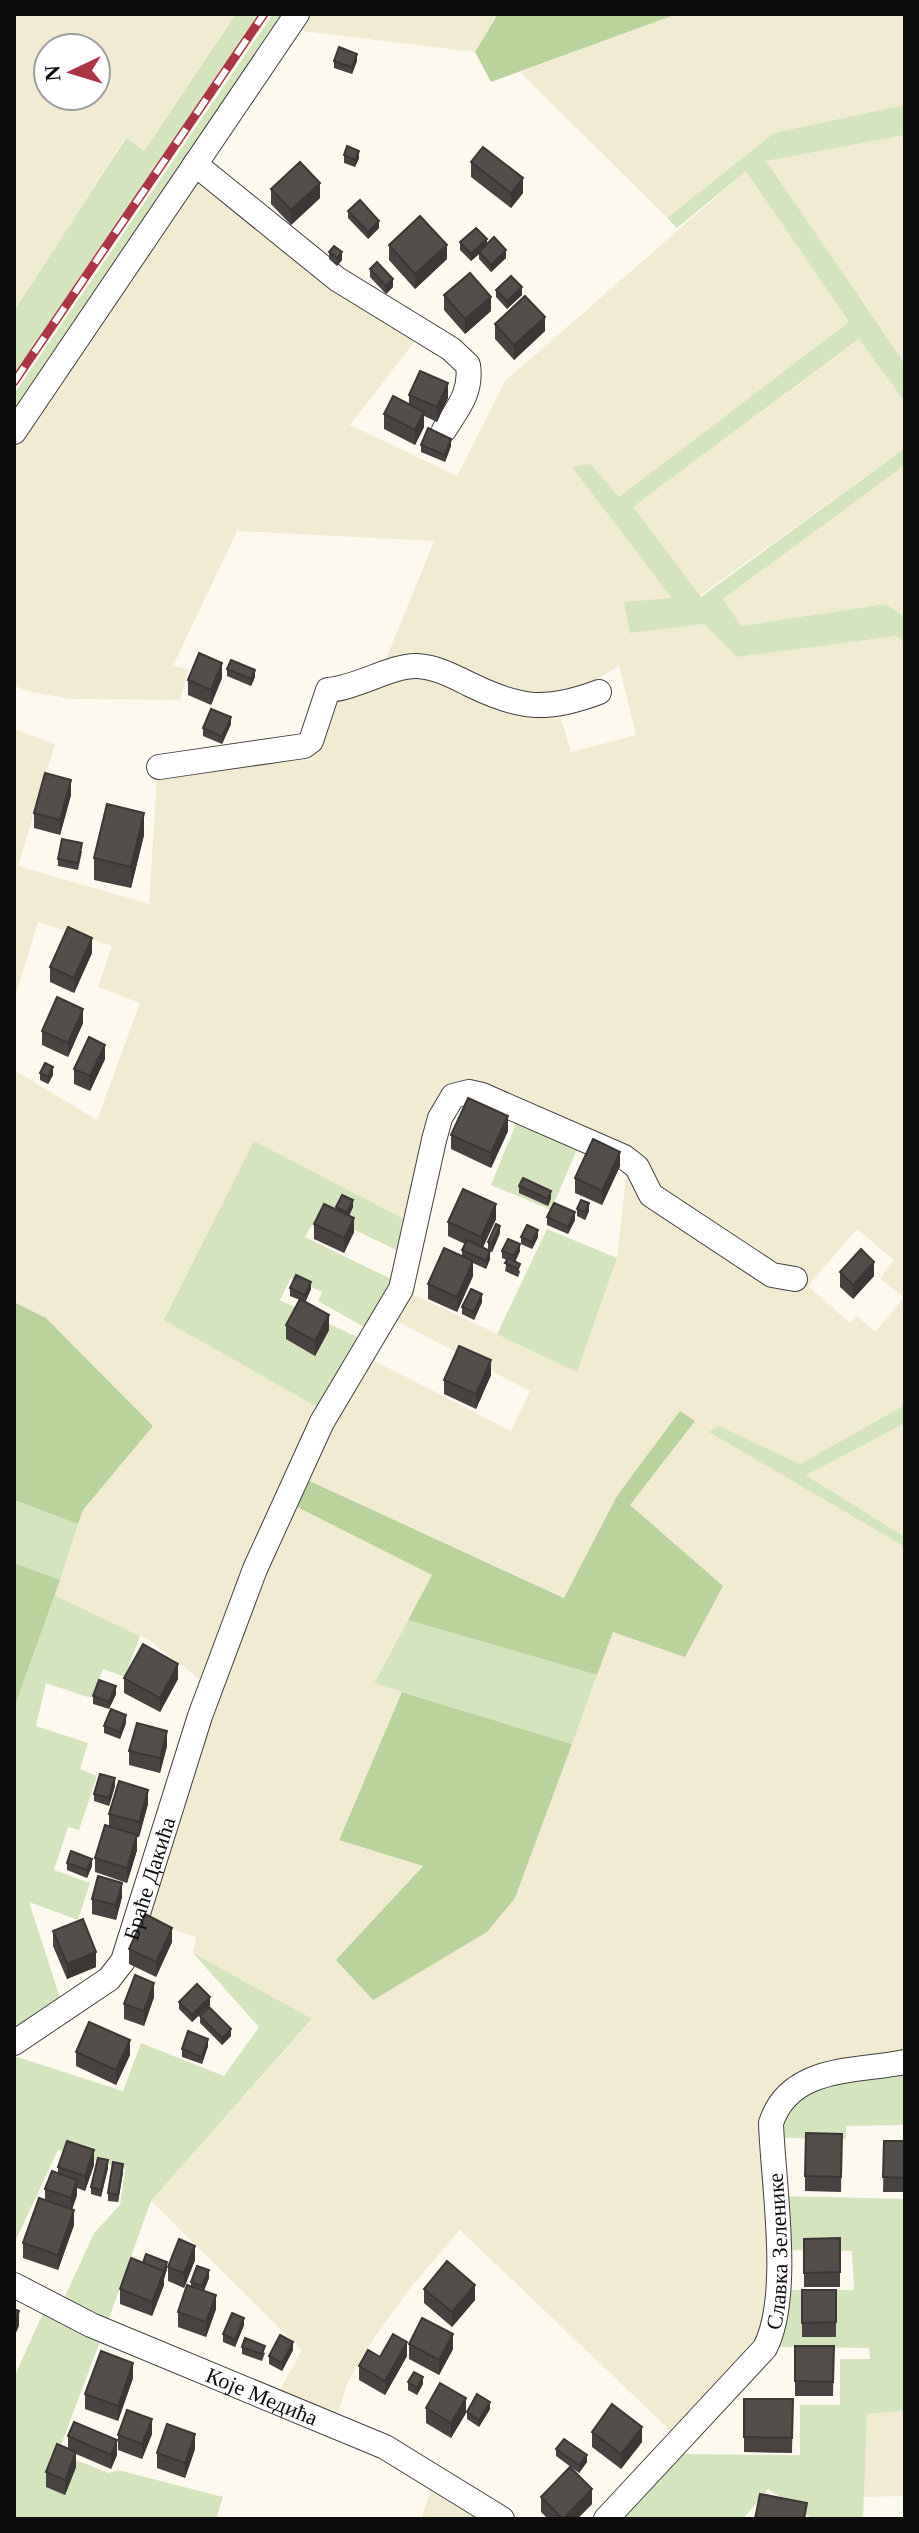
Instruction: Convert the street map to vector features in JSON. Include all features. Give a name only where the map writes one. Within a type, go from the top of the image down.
[{"type":"street","points":[[14,432],[297,14]]},
{"type":"street","points":[[195,164],[337,279],[451,349],[468,365],[471,381],[466,396],[444,430]]},
{"type":"street","points":[[159,767],[304,746],[311,741],[328,690],[414,666],[447,673],[515,704],[540,707],[569,704],[599,692]]},
{"type":"street","name":"Браће Дакића","points":[[14,2043],[109,1979],[123,1961],[218,1667],[255,1569],[307,1451],[401,1289],[434,1140],[440,1118],[453,1096],[469,1092],[482,1095],[624,1157],[637,1167],[651,1195],[772,1275],[795,1279]]},
{"type":"street","name":"Славка Зеленике","points":[[606,2519],[765,2348],[773,2332],[778,2269],[771,2123],[776,2110],[796,2088],[811,2079],[905,2062]]},
{"type":"street","name":"Које Медића","points":[[14,2285],[91,2325],[385,2447],[502,2519]]},
{"type":"shaded area","points":[[14,14],[236,14],[144,151],[125,138],[14,311]]},
{"type":"shaded area","points":[[306,14],[498,14],[475,52],[294,30]]},
{"type":"shaded area","points":[[677,14],[905,14],[905,105],[774,133],[667,218],[520,72]]},
{"type":"shaded area","points":[[905,135],[905,364],[765,161]]},
{"type":"shaded area","points":[[746,171],[849,322],[619,498],[590,464],[673,598],[631,633],[704,624],[737,657],[896,636],[905,643],[905,1405],[800,1464],[719,1426],[710,1432],[905,1547],[905,2057],[781,2098],[768,2336],[674,2434],[460,2230],[411,2287],[374,2338],[348,2381],[338,2413],[332,2415],[278,2393],[302,2350],[151,2201],[312,2020],[193,1953],[196,1937],[145,1920],[179,1806],[289,1503],[432,1575],[374,1682],[402,1692],[339,1839],[423,1865],[337,1960],[515,1898],[613,1632],[723,1587],[630,1505],[694,1422],[617,1496],[565,1598],[301,1477],[365,1356],[511,1431],[530,1391],[391,1318],[405,1291],[577,1371],[617,1258],[628,1158],[460,1089],[414,1224],[254,1141],[165,1320],[324,1411],[206,1684],[149,1640],[54,1595],[83,1510],[153,1426],[46,1318],[14,1302],[14,1070],[97,1120],[140,1003],[98,987],[112,946],[38,922],[14,1001],[14,729],[55,744],[18,866],[149,904],[158,762],[314,747],[329,682],[375,686],[434,541],[237,531],[173,666],[188,669],[180,700],[73,699],[26,691],[14,685],[14,443],[196,180],[419,336],[350,425],[457,476],[505,381]],"holes":[[[619,666],[636,735],[571,752],[555,698],[577,690]],[[857,1229],[894,1260],[880,1278],[904,1298],[875,1332],[857,1316],[850,1323],[808,1286]]]},
{"type":"shaded area","points":[[860,339],[905,402],[905,448],[698,597],[633,507]]},
{"type":"shaded area","points":[[905,465],[905,617],[885,604],[740,626],[723,599]]},
{"type":"shaded area","points":[[905,1423],[905,1537],[805,1474]]},
{"type":"shaded area","points":[[905,2411],[905,2496],[863,2497],[867,2414]]},
{"type":"shaded area","points":[[434,2481],[488,2519],[421,2519]]},
{"type":"green space","points":[[236,14],[259,14],[14,374],[14,311],[126,138],[144,151]]},
{"type":"green space","points":[[273,14],[290,14],[14,416],[14,394]]},
{"type":"green space","points":[[498,14],[677,14],[491,82],[475,52]]},
{"type":"green space","points":[[905,105],[905,135],[766,161],[905,364],[905,402],[859,339],[633,507],[701,597],[905,448],[905,465],[723,599],[741,626],[885,604],[905,617],[905,643],[896,636],[737,657],[704,624],[630,633],[624,602],[672,598],[572,467],[590,464],[619,497],[849,322],[746,171],[677,228],[667,218],[774,133]]},
{"type":"green space","points":[[523,1106],[585,1131],[551,1210],[491,1185]]},
{"type":"green space","points":[[254,1141],[414,1224],[407,1255],[319,1213],[305,1237],[393,1280],[366,1328],[318,1301],[322,1292],[291,1278],[280,1300],[361,1339],[324,1411],[164,1320]]},
{"type":"green space","points":[[547,1229],[617,1258],[577,1372],[497,1334]]},
{"type":"green space","points":[[14,1302],[46,1318],[153,1426],[83,1510],[78,1524],[14,1500]]},
{"type":"green space","points":[[905,1405],[905,1423],[806,1475],[905,1537],[905,1547],[709,1432],[719,1426],[800,1464]]},
{"type":"green space","points":[[680,1411],[695,1421],[630,1505],[723,1586],[685,1657],[613,1632],[597,1675],[408,1620],[432,1575],[289,1503],[301,1477],[564,1598],[617,1496]]},
{"type":"green space","points":[[14,1500],[78,1524],[60,1580],[14,1563]]},
{"type":"green space","points":[[14,1563],[60,1580],[14,1708]]},
{"type":"green space","points":[[54,1595],[140,1636],[125,1677],[103,1669],[91,1698],[46,1683],[36,1726],[88,1743],[80,1769],[97,1776],[79,1830],[68,1827],[54,1870],[90,1883],[78,1920],[29,1902],[61,2001],[14,2031],[14,1708]]},
{"type":"green space","points":[[408,1620],[597,1675],[572,1744],[374,1683]]},
{"type":"green space","points":[[402,1692],[572,1744],[515,1898],[487,1932],[373,2000],[336,1960],[423,1866],[339,1840]]},
{"type":"green space","points":[[193,1953],[312,2019],[151,2201],[108,2321],[62,2303],[94,2233],[120,2205],[125,2169],[58,2150],[14,2244],[14,2056],[123,2091],[141,2043],[224,2076],[259,2027]]},
{"type":"green space","points":[[905,2074],[905,2125],[846,2126],[846,2139],[785,2138],[786,2118],[794,2102],[808,2091],[846,2079]]},
{"type":"green space","points":[[782,2196],[905,2199],[905,2411],[867,2414],[863,2519],[813,2519],[768,2489],[743,2519],[614,2519],[670,2454],[800,2455],[800,2405],[840,2405],[840,2359],[870,2359],[869,2348],[775,2347],[785,2290],[854,2290],[852,2251],[785,2250]]},
{"type":"green space","points":[[45,2309],[102,2336],[58,2453],[109,2473],[118,2470],[223,2497],[216,2519],[14,2519],[14,2377]]},
{"type":"building","points":[[339,47],[357,54],[352,67],[334,61]]},
{"type":"building","points":[[347,146],[359,151],[355,160],[344,155]]},
{"type":"building","points":[[483,147],[523,178],[511,193],[471,162]]},
{"type":"building","points":[[300,162],[320,183],[291,210],[271,189]]},
{"type":"building","points":[[360,200],[379,221],[368,232],[348,211]]},
{"type":"building","points":[[420,216],[447,245],[415,274],[389,245]]},
{"type":"building","points":[[476,228],[487,239],[471,254],[460,242]]},
{"type":"building","points":[[494,237],[506,250],[491,265],[479,252]]},
{"type":"building","points":[[334,246],[342,252],[337,258],[329,252]]},
{"type":"building","points":[[377,262],[393,279],[386,286],[370,269]]},
{"type":"building","points":[[470,273],[491,297],[465,319],[444,295]]},
{"type":"building","points":[[511,276],[522,287],[507,301],[496,290]]},
{"type":"building","points":[[525,296],[545,317],[514,345],[495,324]]},
{"type":"building","points":[[420,371],[448,383],[437,407],[409,395]]},
{"type":"building","points":[[393,396],[424,412],[415,430],[384,414]]},
{"type":"building","points":[[428,428],[451,439],[445,455],[421,445]]},
{"type":"building","points":[[199,653],[222,663],[211,690],[188,680]]},
{"type":"building","points":[[231,660],[255,670],[251,679],[227,669]]},
{"type":"building","points":[[211,709],[231,717],[222,737],[203,728]]},
{"type":"building","points":[[45,773],[71,780],[60,820],[34,813]]},
{"type":"building","points":[[107,804],[144,813],[131,867],[94,858]]},
{"type":"building","points":[[62,839],[82,843],[78,863],[58,859]]},
{"type":"building","points":[[68,927],[92,938],[74,978],[50,967]]},
{"type":"building","points":[[57,997],[83,1009],[68,1043],[42,1031]]},
{"type":"building","points":[[89,1037],[105,1045],[90,1076],[74,1069]]},
{"type":"building","points":[[45,1063],[53,1067],[48,1077],[40,1073]]},
{"type":"building","points":[[468,1098],[508,1116],[491,1153],[451,1135]]},
{"type":"building","points":[[593,1139],[620,1152],[602,1191],[575,1178]]},
{"type":"building","points":[[523,1178],[551,1191],[548,1199],[519,1186]]},
{"type":"building","points":[[463,1189],[496,1204],[481,1237],[448,1222]]},
{"type":"building","points":[[342,1195],[353,1200],[347,1212],[336,1207]]},
{"type":"building","points":[[581,1200],[589,1203],[585,1212],[577,1209]]},
{"type":"building","points":[[554,1203],[575,1212],[568,1227],[547,1217]]},
{"type":"building","points":[[324,1204],[354,1218],[344,1238],[314,1224]]},
{"type":"building","points":[[496,1224],[500,1226],[492,1244],[488,1242]]},
{"type":"building","points":[[527,1225],[538,1230],[532,1242],[521,1237]]},
{"type":"building","points":[[508,1239],[520,1244],[514,1256],[502,1251]]},
{"type":"building","points":[[467,1240],[490,1251],[486,1261],[462,1250]]},
{"type":"building","points":[[444,1248],[473,1261],[457,1297],[428,1284]]},
{"type":"building","points":[[861,1249],[874,1262],[853,1285],[840,1272]]},
{"type":"building","points":[[508,1258],[520,1264],[518,1269],[505,1263]]},
{"type":"building","points":[[296,1275],[311,1282],[305,1295],[290,1288]]},
{"type":"building","points":[[471,1289],[482,1294],[474,1312],[462,1307]]},
{"type":"building","points":[[300,1299],[329,1315],[315,1341],[286,1325]]},
{"type":"building","points":[[459,1346],[491,1360],[476,1394],[444,1380]]},
{"type":"building","points":[[143,1644],[178,1664],[160,1698],[124,1678]]},
{"type":"building","points":[[99,1680],[116,1686],[109,1702],[93,1696]]},
{"type":"building","points":[[111,1709],[126,1715],[120,1732],[104,1726]]},
{"type":"building","points":[[137,1723],[167,1731],[160,1758],[129,1751]]},
{"type":"building","points":[[100,1774],[115,1778],[109,1798],[94,1794]]},
{"type":"building","points":[[119,1781],[148,1790],[139,1822],[109,1814]]},
{"type":"building","points":[[105,1825],[137,1835],[127,1868],[95,1858]]},
{"type":"building","points":[[71,1851],[92,1859],[87,1870],[67,1863]]},
{"type":"building","points":[[98,1876],[122,1883],[116,1905],[92,1899]]},
{"type":"building","points":[[145,1914],[172,1928],[156,1962],[129,1949]]},
{"type":"building","points":[[83,1919],[96,1952],[67,1964],[53,1931]]},
{"type":"building","points":[[135,1975],[154,1983],[144,2011],[124,2004]]},
{"type":"building","points":[[197,1984],[210,1997],[192,2015],[179,2002]]},
{"type":"building","points":[[209,2007],[231,2029],[222,2038],[200,2016]]},
{"type":"building","points":[[89,2022],[130,2040],[116,2070],[76,2052]]},
{"type":"building","points":[[188,2031],[208,2039],[202,2057],[182,2049]]},
{"type":"building","points":[[806,2133],[842,2134],[841,2177],[805,2176]]},
{"type":"building","points":[[67,2141],[94,2150],[85,2176],[58,2167]]},
{"type":"building","points":[[884,2141],[905,2141],[905,2178],[883,2177]]},
{"type":"building","points":[[98,2158],[108,2160],[101,2190],[91,2187]]},
{"type":"building","points":[[113,2162],[123,2164],[118,2195],[108,2193]]},
{"type":"building","points":[[52,2171],[77,2180],[71,2198],[45,2189]]},
{"type":"building","points":[[39,2198],[74,2210],[58,2255],[23,2243]]},
{"type":"building","points":[[840,2238],[840,2272],[804,2273],[804,2239]]},
{"type":"building","points":[[179,2239],[195,2246],[184,2273],[168,2267]]},
{"type":"building","points":[[146,2254],[167,2262],[164,2272],[143,2263]]},
{"type":"building","points":[[131,2258],[164,2271],[152,2302],[120,2289]]},
{"type":"building","points":[[447,2261],[475,2285],[452,2312],[424,2289]]},
{"type":"building","points":[[197,2266],[209,2270],[202,2286],[191,2282]]},
{"type":"building","points":[[187,2285],[216,2295],[206,2322],[178,2312]]},
{"type":"building","points":[[802,2290],[836,2290],[836,2322],[802,2323]]},
{"type":"building","points":[[232,2313],[244,2318],[235,2340],[223,2334]]},
{"type":"building","points":[[422,2318],[453,2334],[439,2360],[409,2344]]},
{"type":"building","points":[[393,2334],[407,2342],[385,2381],[359,2366],[368,2350],[380,2357]]},
{"type":"building","points":[[280,2335],[293,2342],[282,2363],[269,2356]]},
{"type":"building","points":[[245,2338],[265,2346],[262,2354],[242,2347]]},
{"type":"building","points":[[795,2346],[834,2346],[833,2382],[795,2381]]},
{"type":"building","points":[[101,2351],[133,2363],[118,2406],[85,2394]]},
{"type":"building","points":[[414,2372],[423,2377],[417,2388],[408,2382]]},
{"type":"building","points":[[440,2383],[466,2398],[451,2423],[426,2408]]},
{"type":"building","points":[[477,2394],[490,2402],[479,2420],[467,2412]]},
{"type":"building","points":[[744,2399],[793,2399],[792,2438],[744,2437]]},
{"type":"building","points":[[612,2404],[642,2427],[621,2454],[592,2432]]},
{"type":"building","points":[[127,2410],[152,2419],[142,2444],[118,2435]]},
{"type":"building","points":[[74,2422],[117,2440],[111,2455],[68,2436]]},
{"type":"building","points":[[167,2424],[195,2434],[185,2463],[157,2453]]},
{"type":"building","points":[[564,2439],[587,2455],[579,2465],[556,2449]]},
{"type":"building","points":[[57,2444],[76,2452],[65,2480],[46,2472]]},
{"type":"building","points":[[570,2467],[592,2489],[563,2519],[541,2497]]},
{"type":"building","points":[[760,2494],[807,2503],[804,2519],[755,2519]]},
{"type":"railway","points":[[14,382],[264,14]]}]
